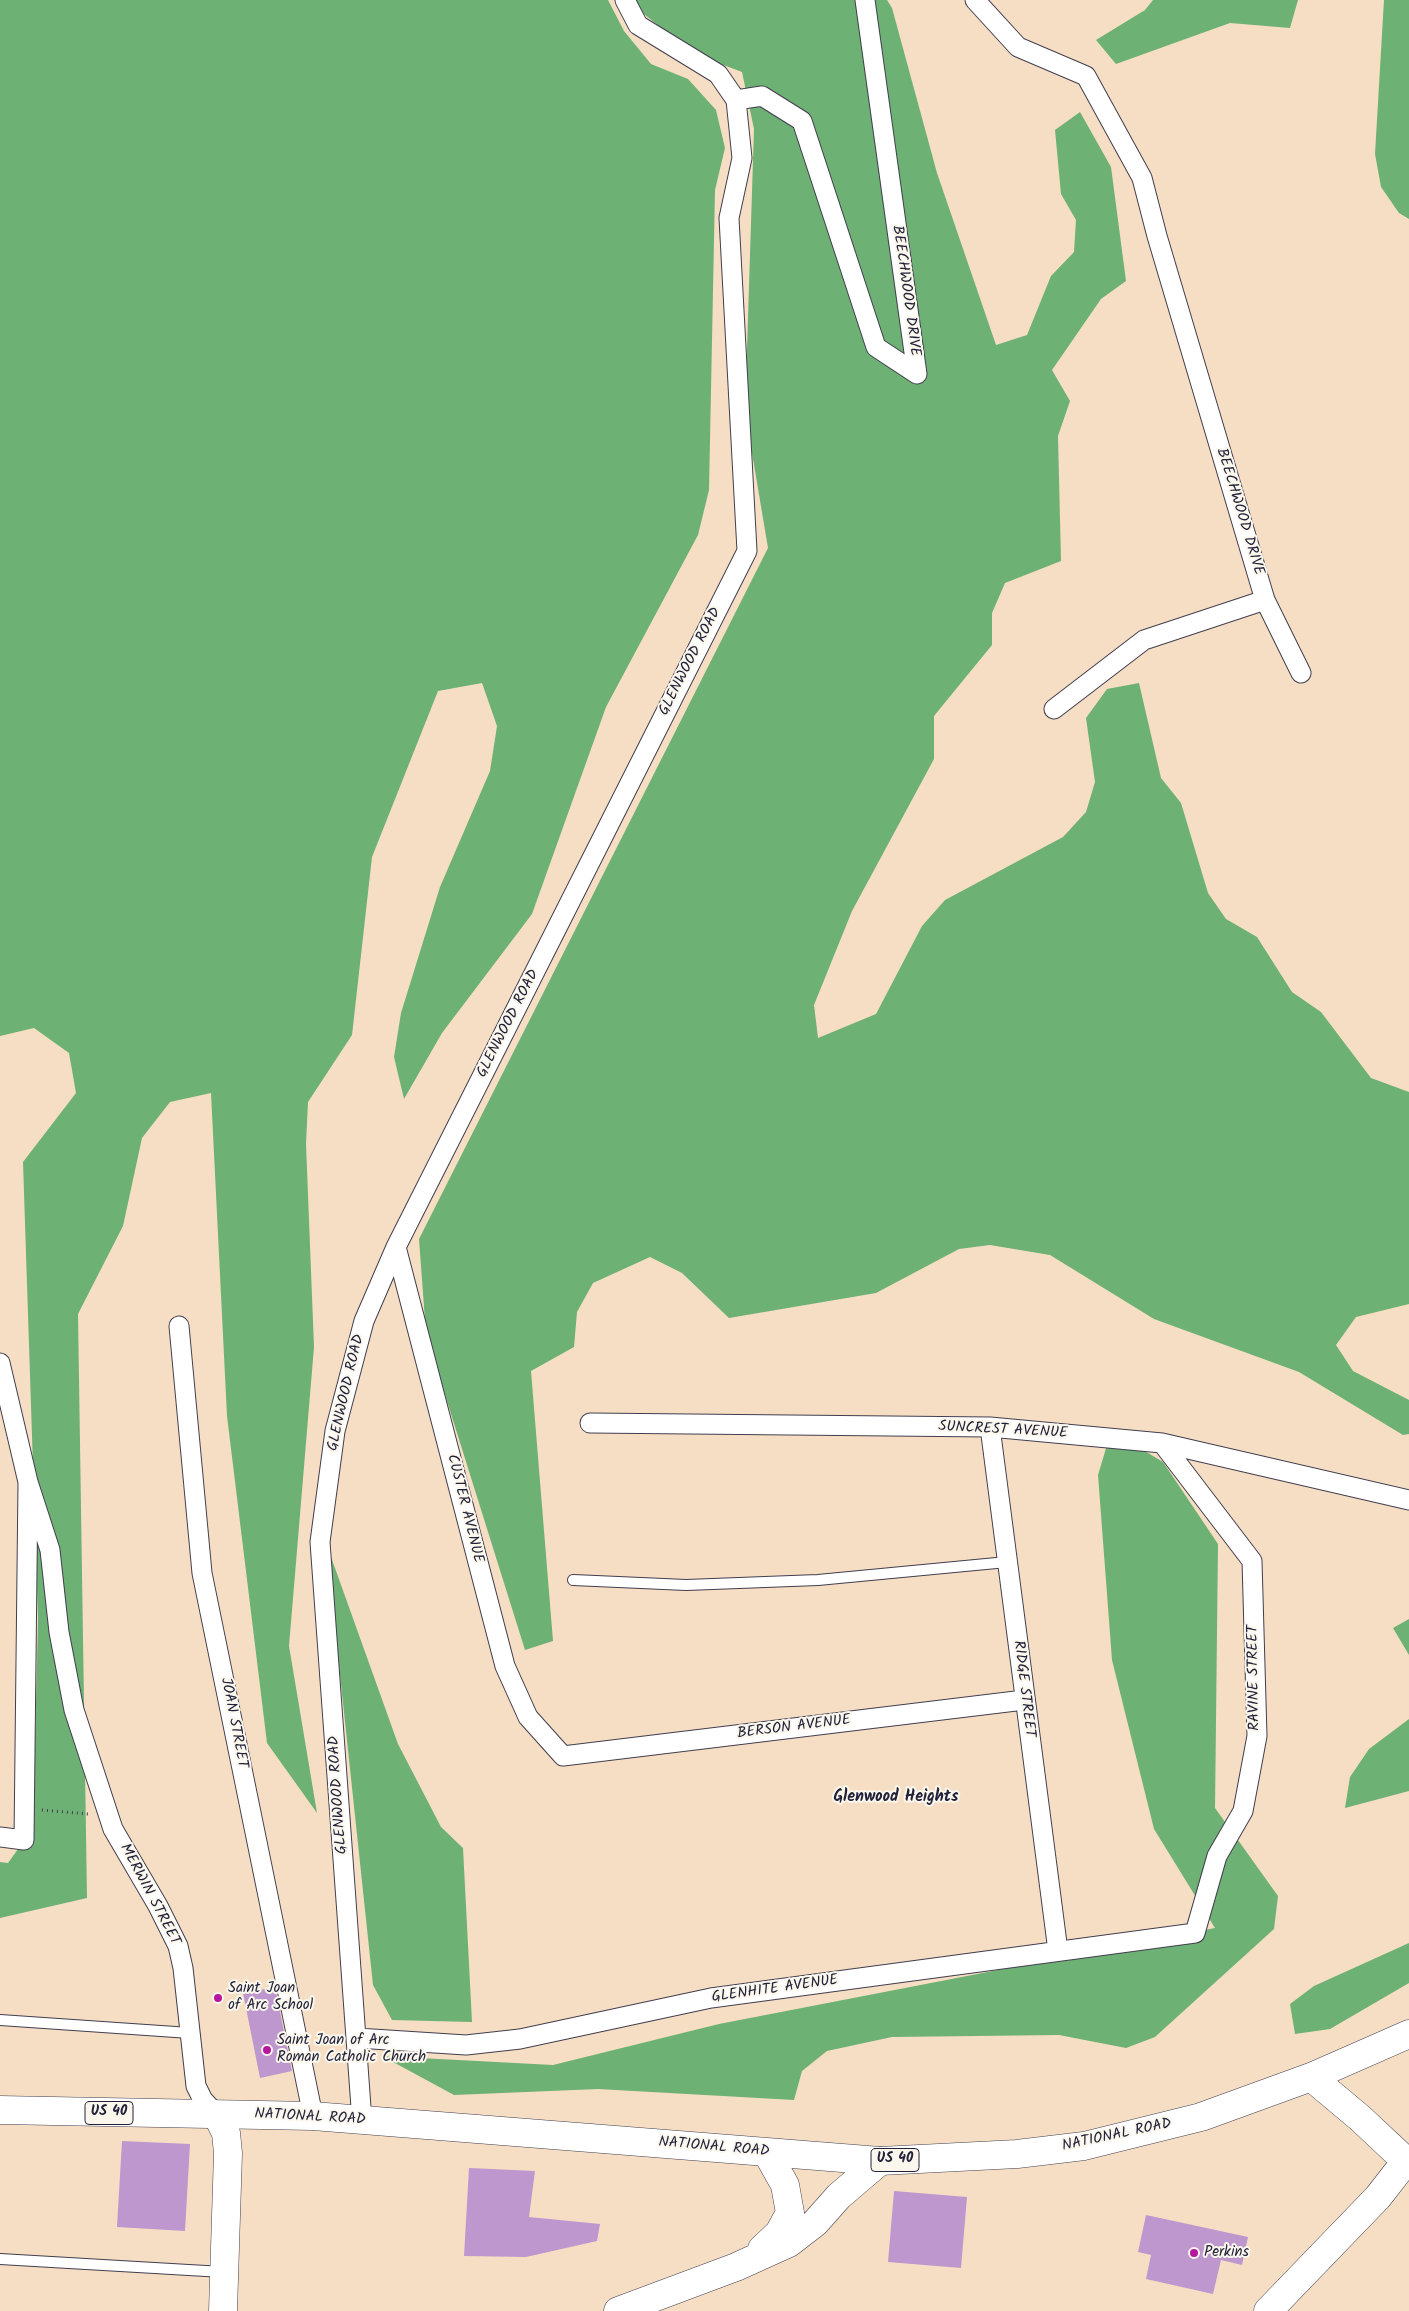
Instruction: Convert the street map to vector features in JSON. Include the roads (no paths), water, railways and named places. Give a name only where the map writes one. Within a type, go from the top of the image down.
[{"type":"main road","name":"NATIONAL ROAD","points":[[0,2110],[313,2116],[880,2161],[1017,2154],[1084,2146],[1201,2117],[1311,2078],[1409,2034]]},
{"type":"main road","points":[[1268,2311],[1378,2197],[1408,2160],[1311,2078]]},
{"type":"main road","name":"MERWIN STREET","points":[[217,2115],[226,2133],[228,2153],[223,2311]]},
{"type":"main road","points":[[750,2260],[779,2233],[790,2213],[785,2185],[767,2153]]},
{"type":"main road","points":[[618,2311],[750,2260],[789,2242],[816,2222],[839,2196],[880,2161]]},
{"type":"street","name":"GLENWOOD ROAD","points":[[362,2121],[320,1542],[335,1431],[364,1321],[396,1247],[747,551],[729,218],[742,158],[736,100],[718,74],[638,25],[625,0]]},
{"type":"street","name":"BEECHWOOD DRIVE","points":[[736,100],[762,96],[802,121],[876,347],[917,374],[865,0]]},
{"type":"street","name":"BEECHWOOD DRIVE","points":[[975,0],[1018,47],[1086,76],[1142,178],[1157,236],[1265,600],[1301,673]]},
{"type":"street","points":[[1054,708],[1144,640],[1265,600]]},
{"type":"street","name":"CUSTER AVENUE","points":[[396,1247],[504,1666],[528,1717],[563,1756]]},
{"type":"street","name":"JOAN STREET","points":[[179,1326],[202,1573],[313,2116]]},
{"type":"street","name":"MERWIN STREET","points":[[0,1363],[28,1482],[50,1550],[59,1632],[74,1710],[113,1829],[158,1906],[178,1946],[183,1968],[196,2086],[203,2100],[217,2115]]},
{"type":"street","name":"SUNCREST AVENUE","points":[[590,1423],[990,1427],[1162,1443],[1409,1500]]},
{"type":"street","name":"RIDGE STREET","points":[[990,1427],[1058,1951]]},
{"type":"street","name":"RAVINE STREET","points":[[1162,1443],[1252,1561],[1257,1736],[1243,1811],[1217,1856],[1195,1933]]},
{"type":"street","name":"MERWIN STREET","points":[[0,1837],[24,1840],[28,1482]]},
{"type":"street","name":"BERSON AVENUE","points":[[563,1756],[1024,1700]]},
{"type":"street","name":"GLENHITE AVENUE","points":[[357,2038],[466,2045],[520,2039],[711,1998],[1195,1933]]},
{"type":"lane","points":[[573,1580],[686,1586],[818,1580],[1007,1562]]},
{"type":"lane","points":[[0,2020],[190,2033]]},
{"type":"lane","points":[[0,2259],[224,2272]]},
{"type":"place","name":"Saint Joan of Arc School","points":[[218,1998]]},
{"type":"place","name":"Saint Joan of Arc Roman Catholic Church","points":[[267,2050]]},
{"type":"place","name":"Perkins","points":[[1194,2253]]},
{"type":"district","name":"Glenwood Heights","points":[[896,1798]]}]
